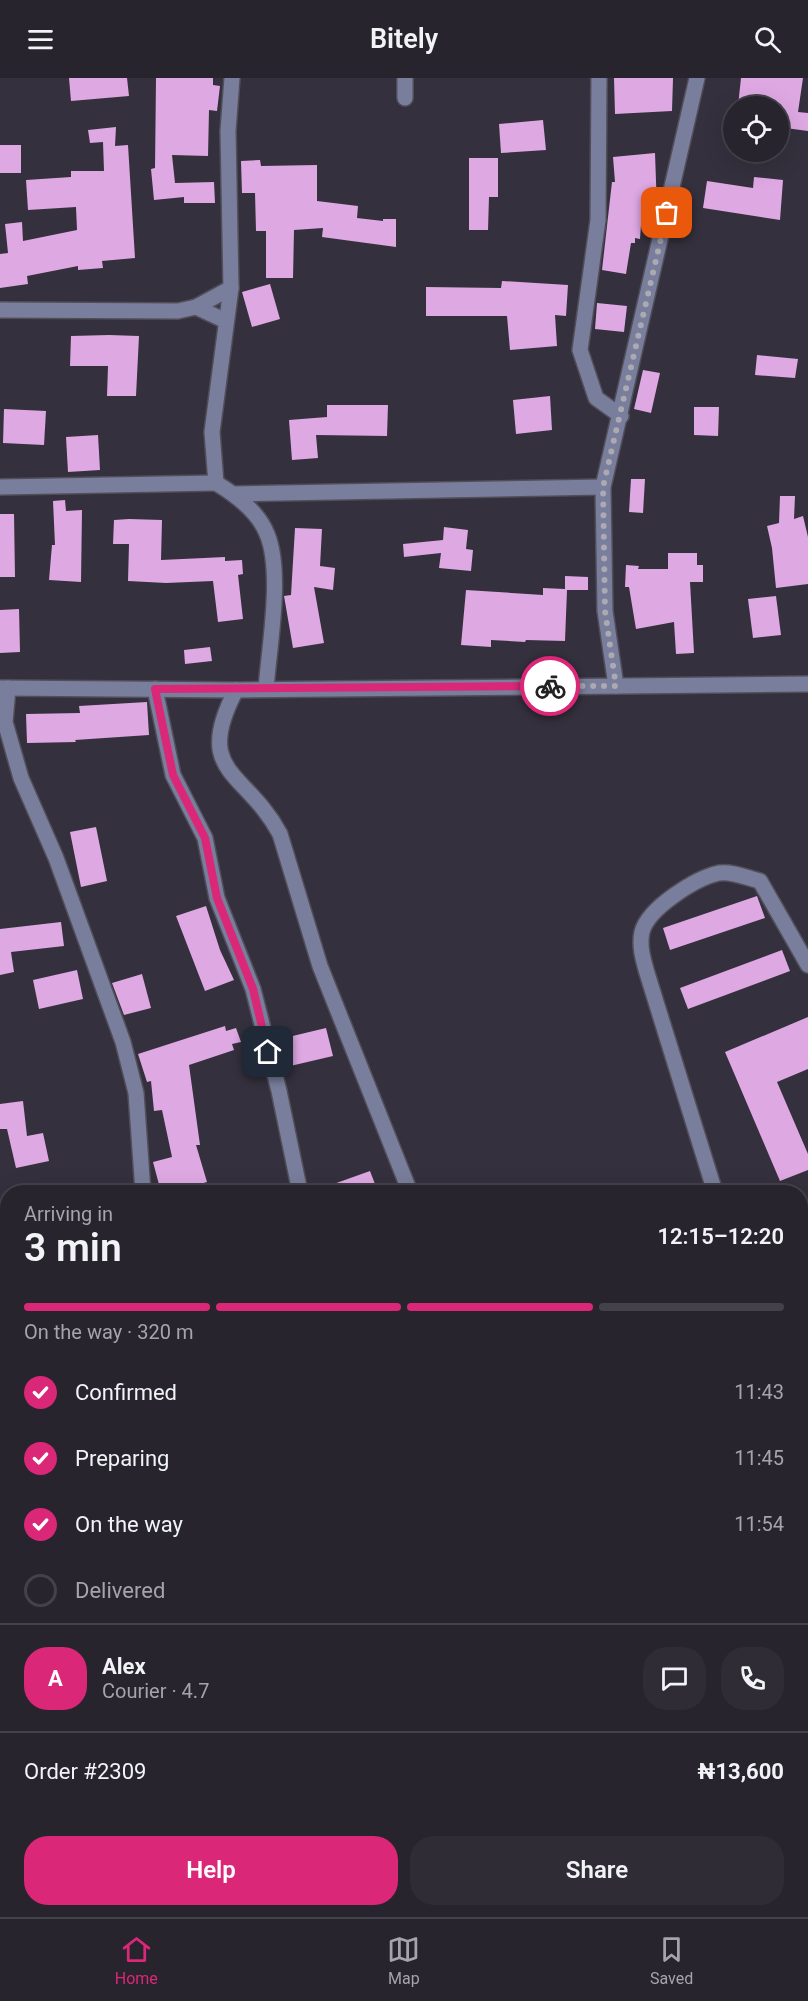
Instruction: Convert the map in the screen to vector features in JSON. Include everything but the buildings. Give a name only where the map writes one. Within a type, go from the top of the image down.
[{"type":"street","points":[[216,483],[212,432],[231,288],[228,130],[232,78]]},
{"type":"street","points":[[405,78],[405,98]]},
{"type":"street","points":[[599,78],[598,220],[580,350],[596,398],[621,416]]},
{"type":"street","points":[[616,686],[605,611],[603,487],[698,78]]},
{"type":"street","points":[[0,310],[177,311],[196,306],[231,288]]},
{"type":"street","points":[[196,306],[226,321]]},
{"type":"street","points":[[0,487],[216,483],[233,494],[252,511],[267,534],[275,572],[266,689]]},
{"type":"street","points":[[233,494],[603,487]]},
{"type":"street","points":[[143,1185],[136,1093],[123,1042],[56,858],[21,778],[5,722],[4,688],[236,690],[808,684]]},
{"type":"street","points":[[155,689],[173,775],[205,838],[217,898],[253,989],[298,1185]]},
{"type":"street","points":[[236,690],[221,717],[218,748],[233,778],[253,794],[271,816],[280,834],[320,966],[407,1185]]},
{"type":"street","points":[[713,1185],[640,948],[643,928],[677,892],[702,879],[721,873],[740,875],[760,881],[808,965]]},
{"type":"way so far","points":[[550,686],[616,686],[605,611],[603,487],[667,213]]},
{"type":"route","points":[[268,1052],[257,1014],[253,989],[217,898],[205,838],[173,775],[155,689],[550,686]]}]
